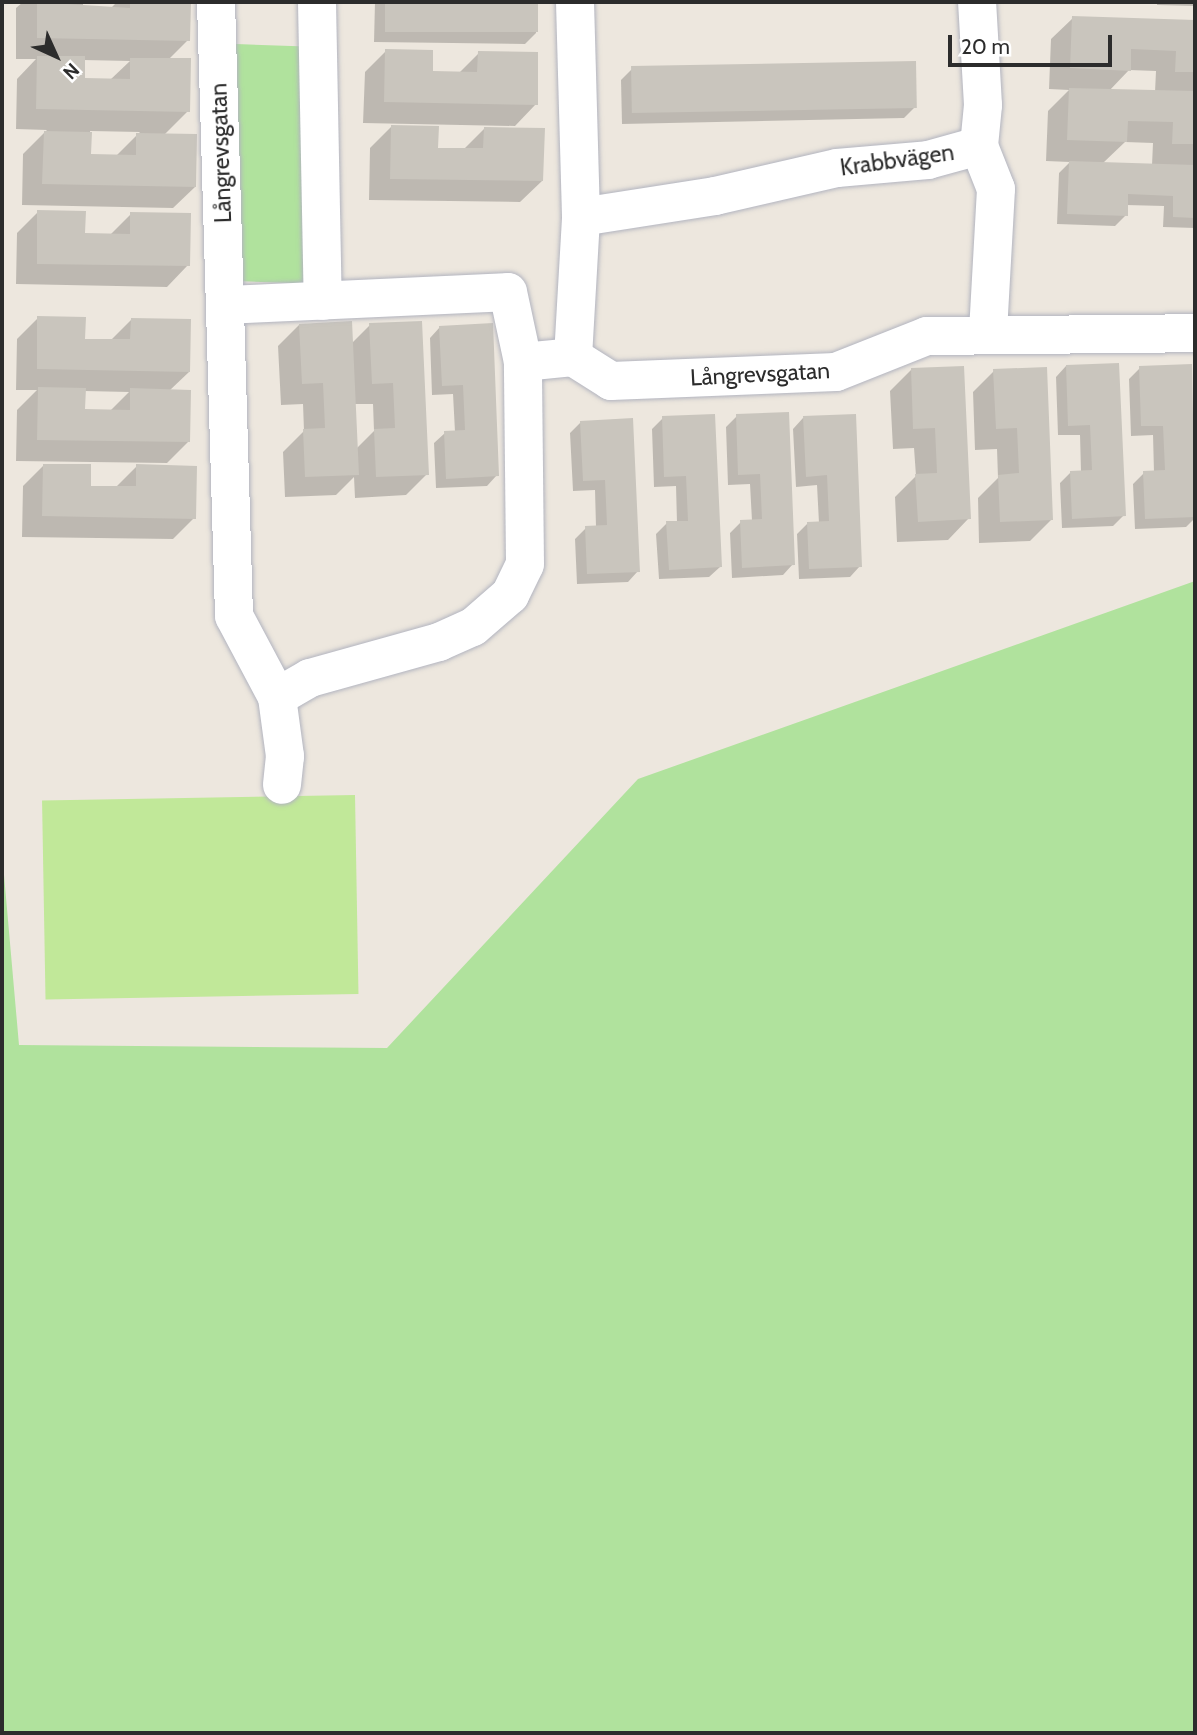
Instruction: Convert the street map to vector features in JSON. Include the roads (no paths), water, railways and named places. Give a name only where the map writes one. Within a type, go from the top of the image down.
[{"type":"street","name":"Långrevsgatan","points":[[216,2],[234,616],[277,697]]},
{"type":"street","points":[[317,2],[323,301]]},
{"type":"street","points":[[523,362],[573,358],[581,217],[575,2]]},
{"type":"street","name":"Krabbvägen","points":[[581,217],[715,197],[837,167],[928,160],[979,146],[983,105],[977,2]]},
{"type":"street","points":[[979,146],[996,189],[988,334]]},
{"type":"street","points":[[226,305],[508,292],[523,362],[525,564],[510,595],[473,628],[439,642],[310,678],[277,697],[285,756],[282,785]]},
{"type":"street","name":"Långrevsgatan","points":[[573,358],[611,381],[836,372],[927,336],[1195,333]]}]
